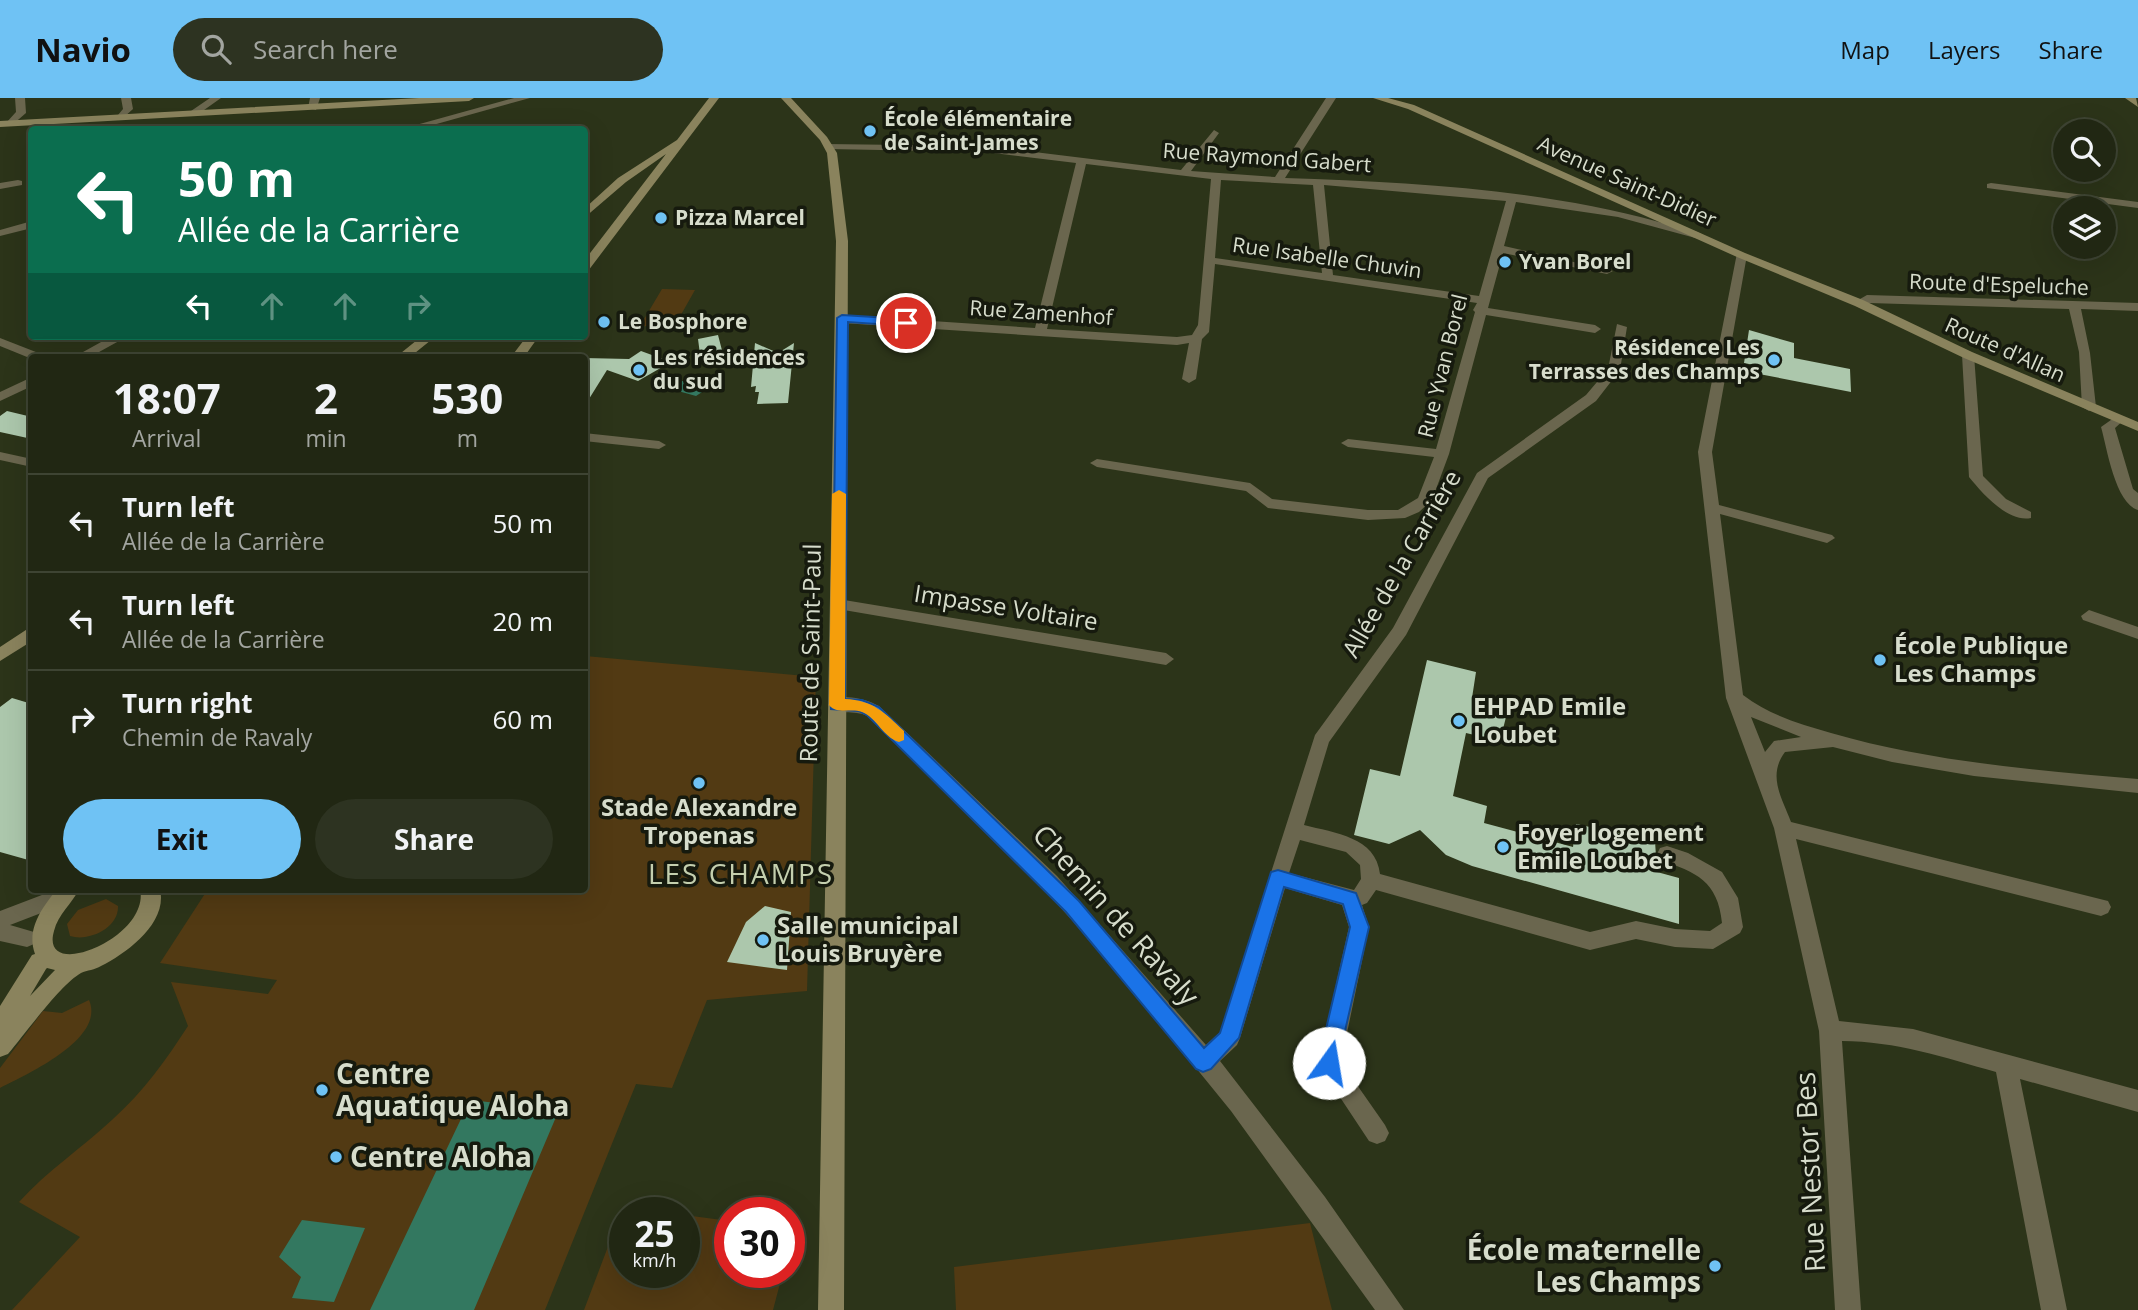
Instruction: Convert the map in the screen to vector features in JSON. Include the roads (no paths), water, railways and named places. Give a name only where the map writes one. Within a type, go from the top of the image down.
[{"type":"street","points":[[5,123],[21,113],[20,98]]},
{"type":"street","points":[[123,115],[128,109],[126,98]]},
{"type":"street","points":[[194,113],[216,98]]},
{"type":"street","points":[[5,123],[194,113],[314,103],[469,98]]},
{"type":"street","points":[[417,126],[525,98]]},
{"type":"street","points":[[588,264],[714,98]]},
{"type":"street","name":"Route de Saint-Paul","points":[[789,98],[828,146],[834,162],[842,241],[831,1310]]},
{"type":"street","points":[[1278,181],[1331,98]]},
{"type":"street","name":"Avenue Saint-Didier","points":[[1378,98],[1411,107],[1741,255],[1860,303]]},
{"type":"street","points":[[2130,98],[2138,104]]},
{"type":"street","points":[[1184,173],[1214,133]]},
{"type":"street","points":[[588,211],[622,180],[668,146],[683,140]]},
{"type":"street","name":"Rue Raymond Gabert","points":[[828,146],[985,149],[1216,177],[1318,182],[1512,198],[1619,214],[1699,236]]},
{"type":"street","points":[[1040,331],[1082,159]]},
{"type":"street","points":[[1189,379],[1196,338],[1203,332],[1216,177]]},
{"type":"street","points":[[1318,182],[1328,278]]},
{"type":"street","points":[[0,186],[18,183]]},
{"type":"street","points":[[1991,186],[2138,205]]},
{"type":"street","name":"Rue Yvan Borel","points":[[1348,443],[1442,453],[1512,198]]},
{"type":"street","points":[[1619,214],[1655,216]]},
{"type":"street","points":[[0,233],[28,225]]},
{"type":"street","points":[[1497,248],[1607,271]]},
{"type":"street","name":"Rue Nestor Bes","points":[[1741,255],[1705,452],[1735,698],[1784,828],[1830,1031],[1848,1310]]},
{"type":"street","name":"Rue Isabelle Chuvin","points":[[1208,260],[1481,305],[1595,329]]},
{"type":"street","name":"Route d'Espeluche","points":[[1860,303],[1867,299],[2138,307]]},
{"type":"street","name":"Route d'Allan","points":[[1860,303],[1968,355],[2138,428]]},
{"type":"street","points":[[2075,307],[2084,351],[2090,407]]},
{"type":"street","name":"Rue Zamenhof","points":[[842,318],[1177,341],[1196,338]]},
{"type":"street","name":"Allée de la Carrière","points":[[1203,1062],[1229,1038],[1321,740],[1399,631],[1482,476],[1591,398],[1614,370],[1621,327]]},
{"type":"street","points":[[86,354],[114,340]]},
{"type":"street","points":[[406,354],[425,340]]},
{"type":"street","points":[[519,354],[530,340]]},
{"type":"street","points":[[0,342],[30,354]]},
{"type":"street","points":[[1968,355],[1976,478],[2001,502],[2026,515]]},
{"type":"street","points":[[0,397],[28,383]]},
{"type":"street","points":[[2118,419],[2108,427],[2126,491],[2136,499],[2138,505]]},
{"type":"street","points":[[588,437],[659,445]]},
{"type":"street","points":[[1097,463],[1250,487],[1268,503],[1334,512],[1399,515],[1415,509],[1424,500],[1442,453]]},
{"type":"street","points":[[0,456],[28,462]]},
{"type":"street","points":[[1713,508],[1827,538]]},
{"type":"street","name":"Impasse Voltaire","points":[[838,604],[1166,659]]},
{"type":"street","points":[[2089,616],[2138,633]]},
{"type":"street","points":[[0,655],[28,635]]},
{"type":"street","points":[[1735,698],[1750,710],[1774,722],[1834,741],[1935,766],[2138,786]]},
{"type":"street","name":"Chemin de Ravaly","points":[[837,705],[862,705],[873,711],[1073,906],[1311,1194],[1391,1310]]},
{"type":"street","points":[[1767,786],[1768,761],[1780,746],[1834,741]]},
{"type":"street","points":[[1784,828],[2101,907]]},
{"type":"street","points":[[1278,878],[1350,899],[1360,897],[1371,880],[1369,862],[1352,846],[1293,830]]},
{"type":"street","points":[[1371,880],[1590,941],[1636,930],[1675,939],[1713,940],[1733,927],[1732,909],[1724,889],[1698,862],[1667,854]]},
{"type":"street","points":[[62,894],[41,912],[27,938],[27,950],[39,962],[57,967],[75,965],[105,953],[131,936],[150,907],[150,893]]},
{"type":"street","points":[[0,920],[62,894]]},
{"type":"street","points":[[1350,899],[1359,927],[1329,1063],[1377,1133]]},
{"type":"street","points":[[0,932],[27,938]]},
{"type":"street","points":[[0,1025],[39,962]]},
{"type":"street","points":[[0,1047],[44,995],[75,965]]},
{"type":"street","points":[[1830,1031],[1856,1031],[1913,1040],[2138,1101]]},
{"type":"street","points":[[2006,1066],[2054,1310]]},
{"type":"place","name":"École élémentaire de Saint-James","points":[[870,131]]},
{"type":"place","name":"Pizza Marcel","points":[[661,218]]},
{"type":"place","name":"Yvan Borel","points":[[1505,262]]},
{"type":"place","name":"Le Bosphore","points":[[604,322]]},
{"type":"place","name":"Résidence Les Terrasses des Champs","points":[[1774,360]]},
{"type":"place","name":"Les résidences du sud","points":[[639,370]]},
{"type":"place","name":"École Publique Les Champs","points":[[1880,660]]},
{"type":"place","name":"EHPAD Emile Loubet","points":[[1459,721]]},
{"type":"place","name":"Stade Alexandre Tropenas","points":[[699,783]]},
{"type":"place","name":"Foyer logement Emile Loubet","points":[[1503,847]]},
{"type":"place","name":"Salle municipal Louis Bruyère","points":[[763,940]]},
{"type":"place","name":"Centre Aquatique Aloha","points":[[322,1090]]},
{"type":"place","name":"Centre Aloha","points":[[336,1157]]},
{"type":"place","name":"École maternelle Les Champs","points":[[1715,1266]]},
{"type":"district","name":"LES CHAMPS","points":[[741,874]]}]
